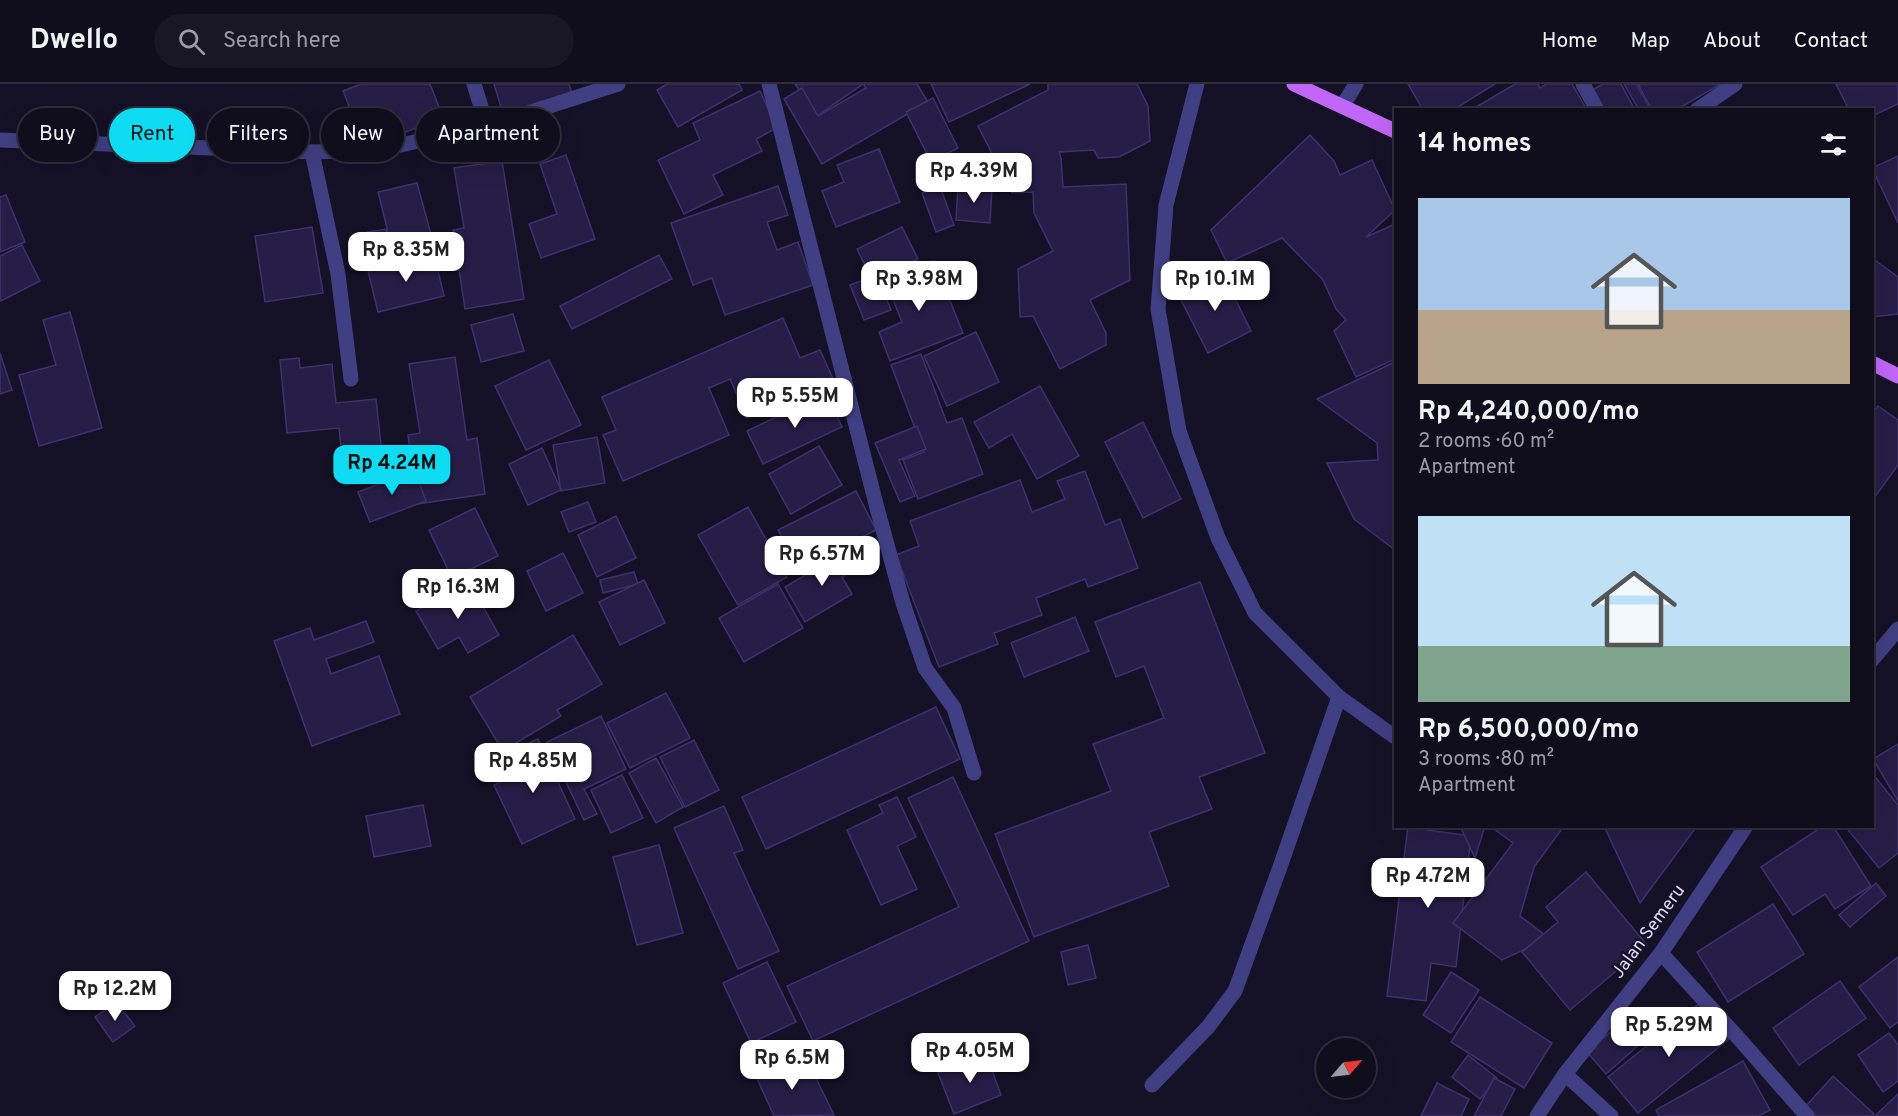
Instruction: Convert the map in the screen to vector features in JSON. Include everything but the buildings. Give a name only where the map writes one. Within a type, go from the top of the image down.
[{"type":"main road","points":[[1294,84],[1394,130]]},
{"type":"main road","points":[[1874,364],[1898,376]]},
{"type":"street","points":[[474,84],[481,108]]},
{"type":"street","points":[[543,108],[618,84]]},
{"type":"street","points":[[769,84],[903,603],[925,668],[954,708],[974,774]]},
{"type":"street","points":[[1197,84],[1166,206],[1158,309],[1179,431],[1218,538],[1255,613],[1339,697],[1394,736]]},
{"type":"street","points":[[1343,105],[1356,84]]},
{"type":"street","points":[[1583,84],[1596,108]]},
{"type":"street","points":[[1700,108],[1735,84]]},
{"type":"street","points":[[0,140],[312,152],[378,150],[416,142]]},
{"type":"street","points":[[312,152],[338,274],[351,379]]},
{"type":"street","points":[[1874,658],[1898,629]]},
{"type":"street","points":[[1152,1085],[1208,1027],[1235,991],[1339,697]]},
{"type":"street","name":"Jalan Semeru","points":[[1537,1116],[1565,1074],[1661,953],[1745,828]]},
{"type":"street","points":[[1661,953],[1807,1116]]},
{"type":"street","points":[[1565,1074],[1611,1116]]}]
